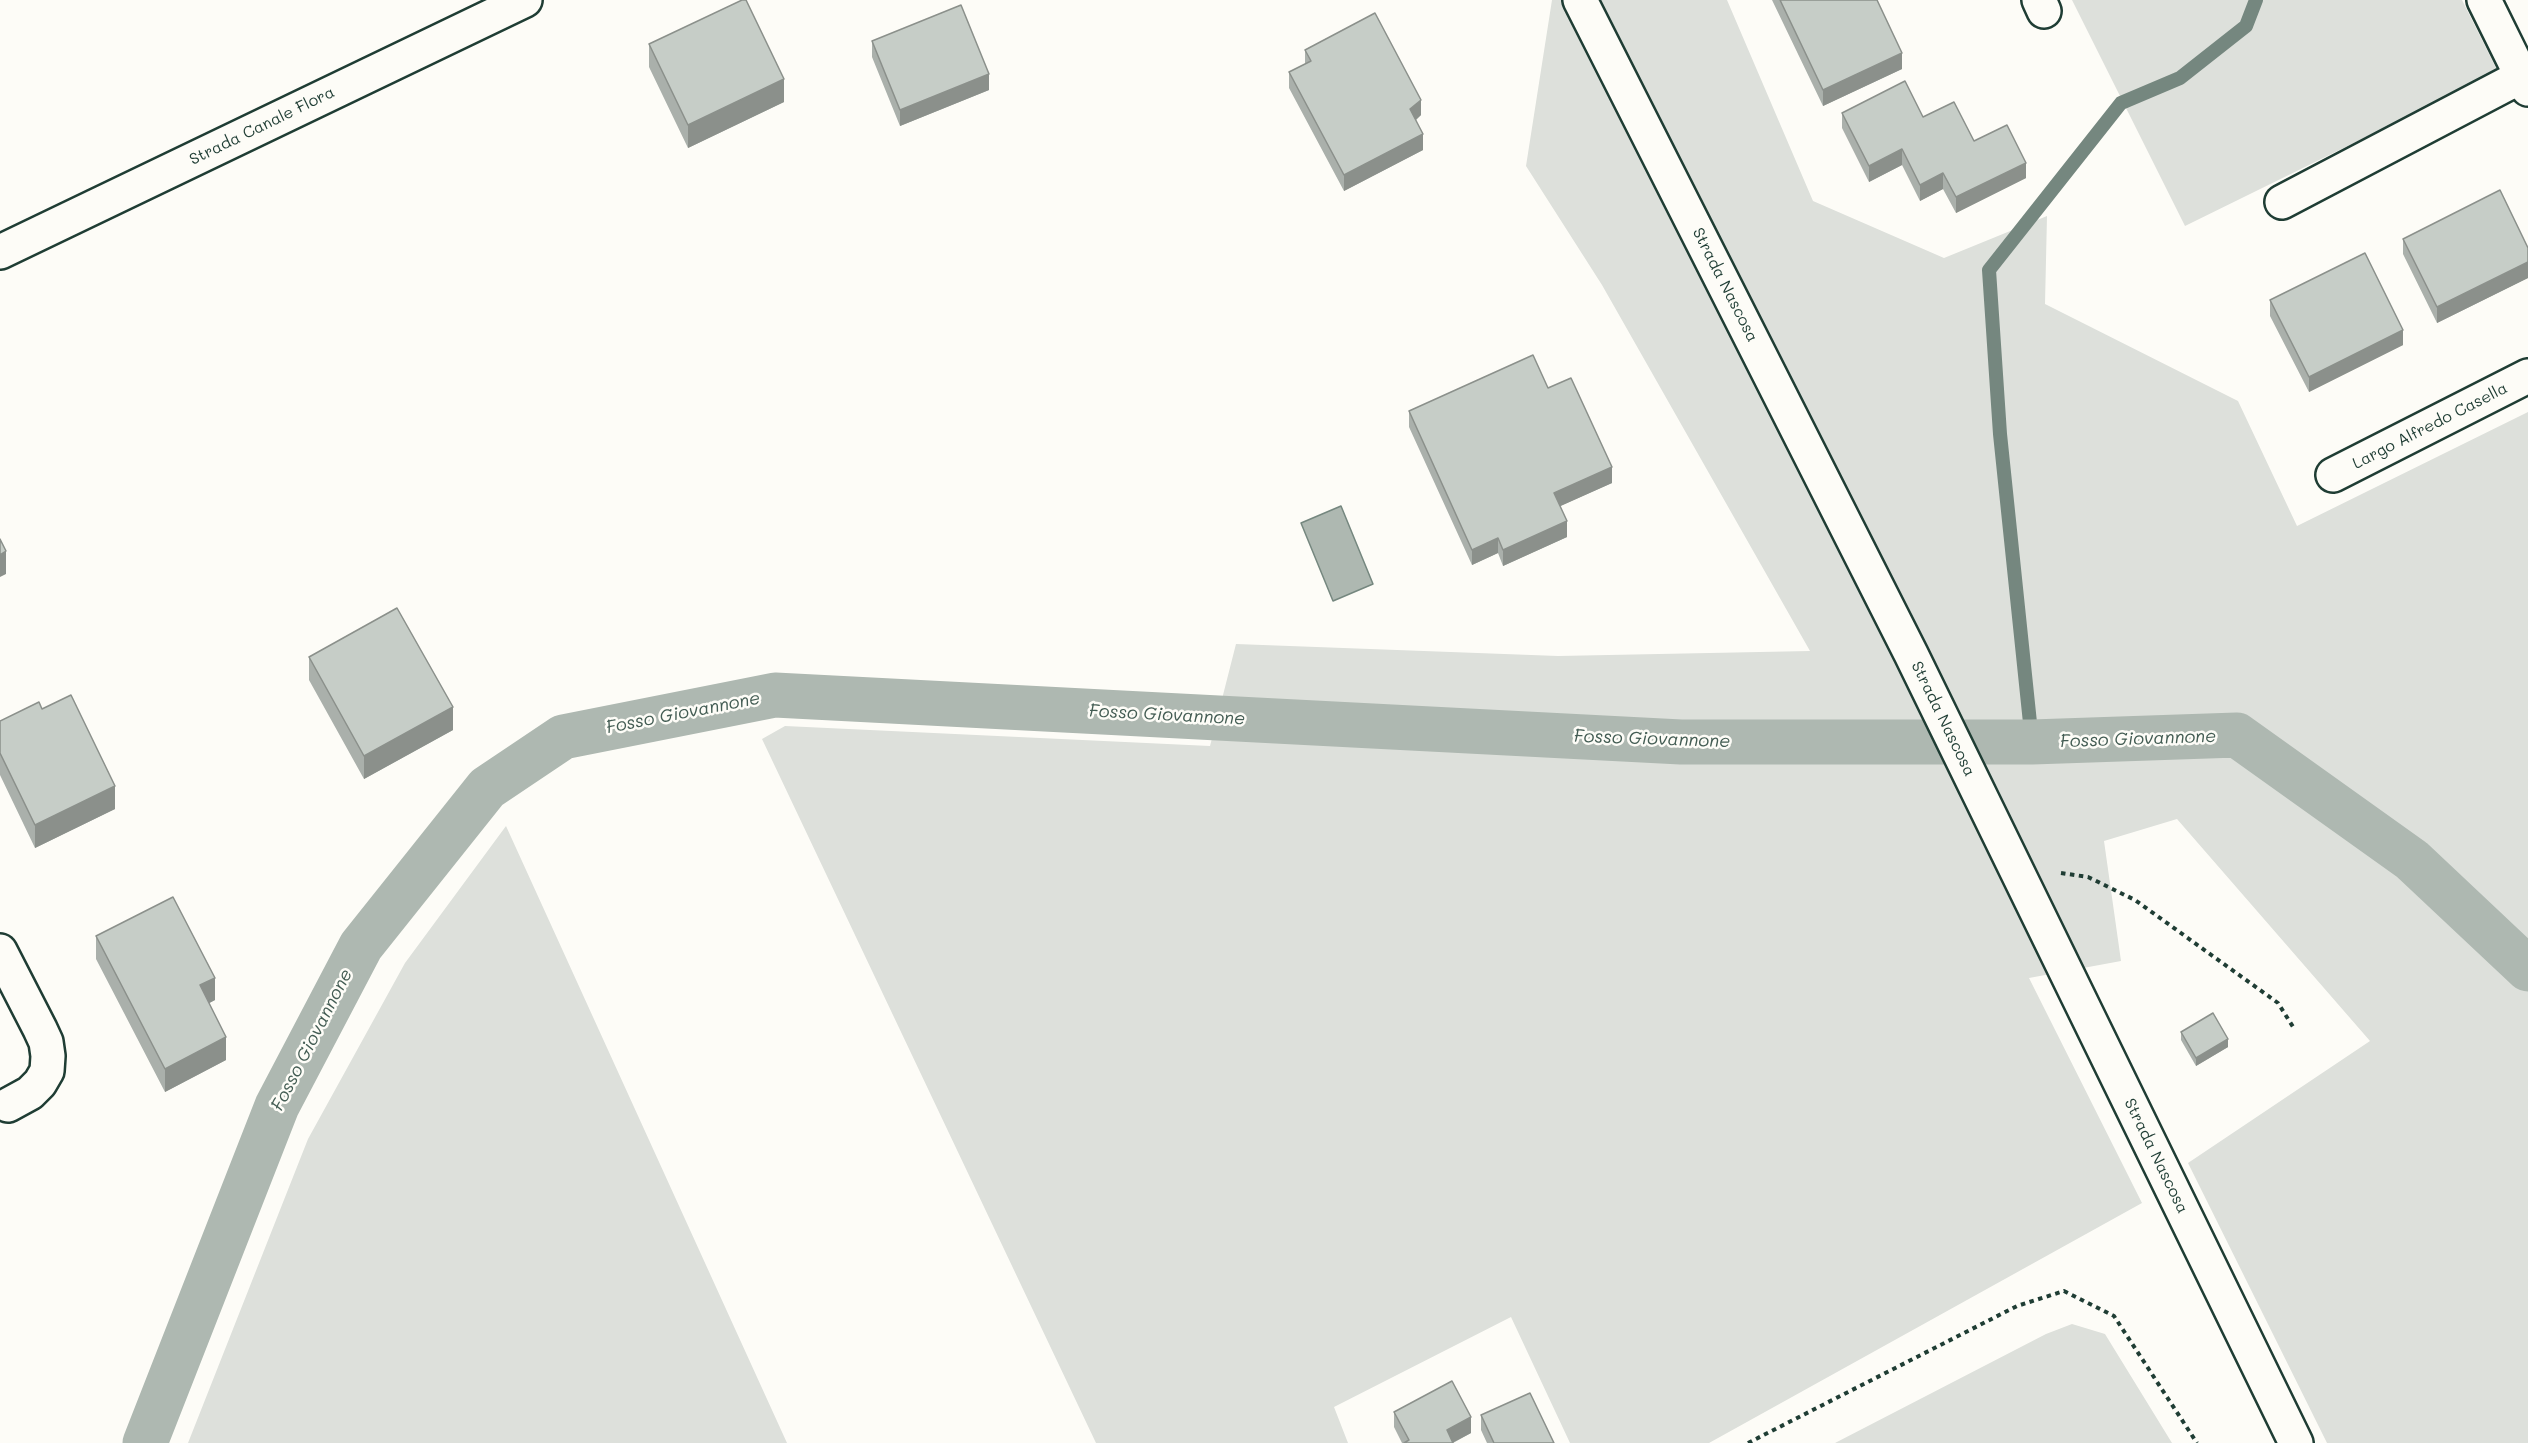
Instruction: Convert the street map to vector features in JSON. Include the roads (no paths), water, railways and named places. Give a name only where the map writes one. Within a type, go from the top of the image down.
[{"type":"street","name":"Strada Canale Flora","points":[[0,252],[525,0]]},
{"type":"street","name":"Strada Nascosa","points":[[1580,0],[1911,654],[2296,1443]]},
{"type":"street","points":[[2282,202],[2525,83],[2484,0]]},
{"type":"street","name":"Largo Alfredo Casella","points":[[2333,475],[2528,376]]},
{"type":"street","points":[[0,951],[46,1042],[48,1056],[47,1071],[40,1083],[30,1093],[8,1105]]},
{"type":"waterway","points":[[2032,742],[2000,434],[1989,270],[2121,103],[2180,78],[2246,26],[2256,0]]},
{"type":"waterway","name":"Fosso Giovannone","points":[[145,1443],[277,1106],[361,946],[487,788],[563,737],[775,695],[1681,742],[2032,742],[2237,735],[2412,860],[2528,969]]}]
